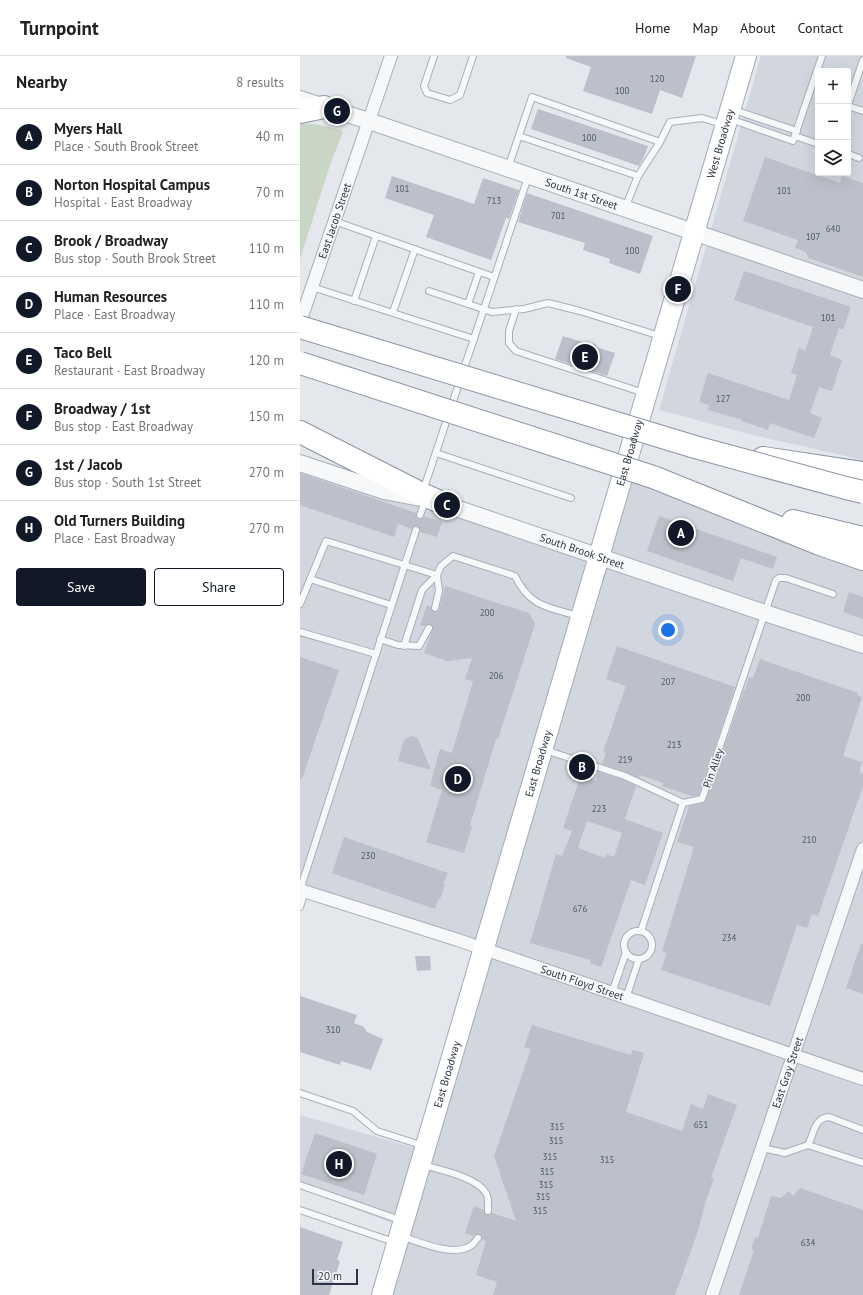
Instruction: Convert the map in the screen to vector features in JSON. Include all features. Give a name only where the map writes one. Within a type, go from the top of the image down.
[{"type":"highway","points":[[300,112],[324,107]]},
{"type":"highway","points":[[300,327],[696,447],[863,492]]},
{"type":"highway","points":[[300,363],[784,519],[863,538]]},
{"type":"highway","points":[[300,432],[423,503],[447,504]]},
{"type":"highway","points":[[696,447],[863,473]]},
{"type":"highway","points":[[653,477],[863,560]]},
{"type":"main road","name":"West Broadway","points":[[694,232],[746,56]]},
{"type":"main road","name":"East Broadway","points":[[382,1295],[694,232]]},
{"type":"street","name":"East Jacob Street","points":[[300,322],[391,56]]},
{"type":"street","name":"South 1st Street","points":[[300,99],[508,168],[863,290]]},
{"type":"street","points":[[300,463],[423,503]]},
{"type":"street","name":"South Brook Street","points":[[447,504],[765,613],[863,644]]},
{"type":"street","name":"East Gray Street","points":[[712,1295],[863,849]]},
{"type":"street","name":"South Floyd Street","points":[[302,890],[484,949],[863,1079]]},
{"type":"lane","points":[[434,56],[424,86],[428,93],[450,100],[460,95],[472,56]]},
{"type":"lane","points":[[795,136],[822,56]]},
{"type":"lane","points":[[848,104],[863,62]]},
{"type":"lane","points":[[508,168],[532,97],[660,142]]},
{"type":"lane","points":[[851,106],[863,111]]},
{"type":"lane","points":[[624,208],[638,176],[660,142],[670,122],[702,118],[728,118],[815,143]]},
{"type":"lane","points":[[728,118],[795,136]]},
{"type":"lane","points":[[519,136],[638,176]]},
{"type":"lane","points":[[851,155],[859,158]]},
{"type":"lane","points":[[423,503],[436,453],[529,176]]},
{"type":"lane","points":[[334,220],[494,277]]},
{"type":"lane","points":[[354,300],[376,236]]},
{"type":"lane","points":[[393,312],[415,249]]},
{"type":"lane","points":[[468,304],[479,272]]},
{"type":"lane","points":[[312,287],[474,339]]},
{"type":"lane","points":[[429,291],[492,312],[524,309],[548,303],[580,311],[664,337]]},
{"type":"lane","points":[[516,309],[509,331],[509,343],[516,351],[647,394]]},
{"type":"lane","points":[[436,453],[571,498]]},
{"type":"lane","points":[[300,907],[302,890],[380,639],[416,530]]},
{"type":"lane","points":[[300,604],[326,541],[437,575]]},
{"type":"lane","points":[[404,646],[422,590],[437,575],[441,566],[453,556],[515,576],[521,587],[532,600],[548,607],[582,617]]},
{"type":"lane","points":[[435,608],[439,591],[437,575]]},
{"type":"lane","points":[[765,613],[776,580],[779,578],[798,581],[833,594]]},
{"type":"lane","points":[[310,579],[391,605]]},
{"type":"lane","name":"Pin Alley","points":[[683,803],[702,799],[765,613]]},
{"type":"lane","points":[[380,639],[398,645],[419,646],[429,628]]},
{"type":"lane","points":[[300,632],[376,654]]},
{"type":"lane","points":[[543,749],[625,776],[683,803],[641,931]]},
{"type":"lane","points":[[626,998],[639,959],[649,953],[651,948],[650,938],[641,931],[636,931],[627,936],[624,947],[626,952],[634,958],[639,959]]},
{"type":"lane","points":[[612,993],[626,952]]},
{"type":"lane","points":[[300,1093],[353,1111],[377,1131],[478,1184],[486,1193],[489,1202],[488,1211]]},
{"type":"lane","points":[[808,1145],[818,1122],[826,1117],[863,1130]]},
{"type":"lane","points":[[762,1148],[784,1153],[808,1145],[863,1163]]},
{"type":"lane","points":[[300,1185],[400,1233],[442,1249],[454,1251],[462,1249],[471,1245],[478,1238]]},
{"type":"lane","points":[[300,1210],[400,1233]]},
{"type":"shaded area","points":[[761,56],[863,56],[863,460],[753,435],[659,410]]},
{"type":"shaded area","points":[[300,463],[604,558],[632,470],[863,559],[863,1295],[382,1295],[402,1227],[300,1188],[300,1115],[425,1151],[484,949],[300,890]]},
{"type":"green space","points":[[300,124],[317,125],[343,131],[329,168],[300,259]]},
{"type":"building","points":[[566,56],[696,56],[682,98],[660,90],[652,114],[583,91],[591,67],[566,58]]},
{"type":"building","points":[[538,109],[648,146],[643,159],[639,166],[531,129]]},
{"type":"building","points":[[765,157],[815,174],[815,176],[820,176],[840,183],[842,176],[863,183],[863,277],[808,258],[806,252],[795,248],[798,240],[743,221]]},
{"type":"building","points":[[392,176],[474,204],[483,178],[519,190],[509,219],[506,218],[491,260],[426,237],[434,215],[385,198]]},
{"type":"building","points":[[527,193],[653,236],[640,274],[609,263],[610,259],[583,250],[585,243],[518,222]]},
{"type":"building","points":[[744,271],[851,307],[843,330],[839,328],[830,355],[842,360],[832,391],[819,387],[810,413],[822,418],[814,438],[770,423],[768,430],[742,421],[743,420],[708,410],[709,405],[699,402],[708,373],[789,400],[797,375],[791,373],[799,348],[805,351],[813,327],[734,300]]},
{"type":"building","points":[[563,336],[586,343],[586,341],[597,345],[596,347],[615,353],[607,376],[555,359]]},
{"type":"building","points":[[300,473],[416,513],[416,518],[423,519],[424,516],[442,522],[437,537],[420,532],[418,526],[415,526],[412,529],[398,524],[394,537],[300,505]]},
{"type":"building","points":[[659,516],[777,557],[773,569],[741,558],[733,581],[647,551]]},
{"type":"building","points":[[445,586],[529,613],[535,624],[498,739],[496,739],[470,825],[472,826],[464,853],[426,842],[442,790],[430,786],[440,749],[452,753],[473,681],[465,679],[472,658],[447,661],[424,653],[433,628],[429,624],[425,626],[420,625],[427,605],[431,607],[431,610],[434,612],[439,611]]},
{"type":"building","points":[[849,592],[863,597],[863,619],[843,612]]},
{"type":"building","points":[[617,646],[735,687],[699,795],[692,796],[662,786],[663,783],[640,775],[639,778],[602,764],[606,753],[603,752],[626,686],[606,679]]},
{"type":"building","points":[[300,657],[339,670],[302,779],[300,778]]},
{"type":"building","points":[[760,659],[858,693],[858,696],[862,697],[843,756],[862,762],[859,772],[863,774],[863,786],[818,916],[812,914],[807,928],[797,925],[770,1006],[661,970],[667,953],[662,951],[694,847],[677,842],[689,806],[703,803],[706,800],[744,690],[745,691],[749,677],[753,678]]},
{"type":"building","points":[[411,736],[418,738],[431,770],[398,761],[404,740]]},
{"type":"building","points":[[599,772],[636,786],[625,819],[663,833],[645,885],[631,880],[601,967],[590,963],[591,960],[530,943],[556,854],[562,856],[572,831],[563,828],[581,775],[596,781]],"holes":[[[587,821],[622,833],[614,857],[606,854],[605,858],[578,848]]]},
{"type":"building","points":[[344,837],[448,873],[443,884],[445,885],[440,899],[439,898],[435,909],[332,873]]},
{"type":"building","points":[[861,944],[863,944],[863,994],[846,988]]},
{"type":"building","points":[[415,956],[430,956],[431,970],[417,971]]},
{"type":"building","points":[[300,996],[357,1015],[354,1023],[364,1027],[367,1032],[383,1039],[371,1070],[341,1061],[340,1065],[300,1052]]},
{"type":"building","points":[[532,1025],[631,1055],[633,1050],[644,1053],[626,1112],[682,1131],[691,1104],[703,1109],[708,1094],[737,1105],[711,1178],[714,1179],[706,1200],[698,1231],[675,1295],[493,1295],[497,1282],[476,1275],[486,1241],[482,1239],[482,1236],[479,1234],[473,1236],[465,1233],[474,1206],[484,1210],[486,1215],[490,1215],[492,1213],[516,1221],[494,1156],[531,1049],[524,1047]]},
{"type":"building","points":[[315,1133],[377,1154],[364,1195],[301,1174]]},
{"type":"building","points":[[800,1188],[863,1210],[863,1295],[739,1295],[754,1250],[751,1249],[755,1237],[758,1238],[771,1196],[781,1198],[789,1191],[793,1196]]},
{"type":"building","points":[[300,1227],[343,1242],[337,1260],[340,1261],[329,1295],[300,1295]]},
{"type":"place","name":"1st / Jacob","points":[[337,111]]},
{"type":"place","name":"Broadway / 1st","points":[[678,289]]},
{"type":"place","name":"Taco Bell","points":[[585,357]]},
{"type":"place","name":"Brook / Broadway","points":[[447,505]]},
{"type":"place","name":"Myers Hall","points":[[681,533]]},
{"type":"place","name":"Norton Hospital Campus","points":[[582,767]]},
{"type":"place","name":"Human Resources","points":[[458,779]]},
{"type":"place","name":"Old Turners Building","points":[[339,1164]]}]
